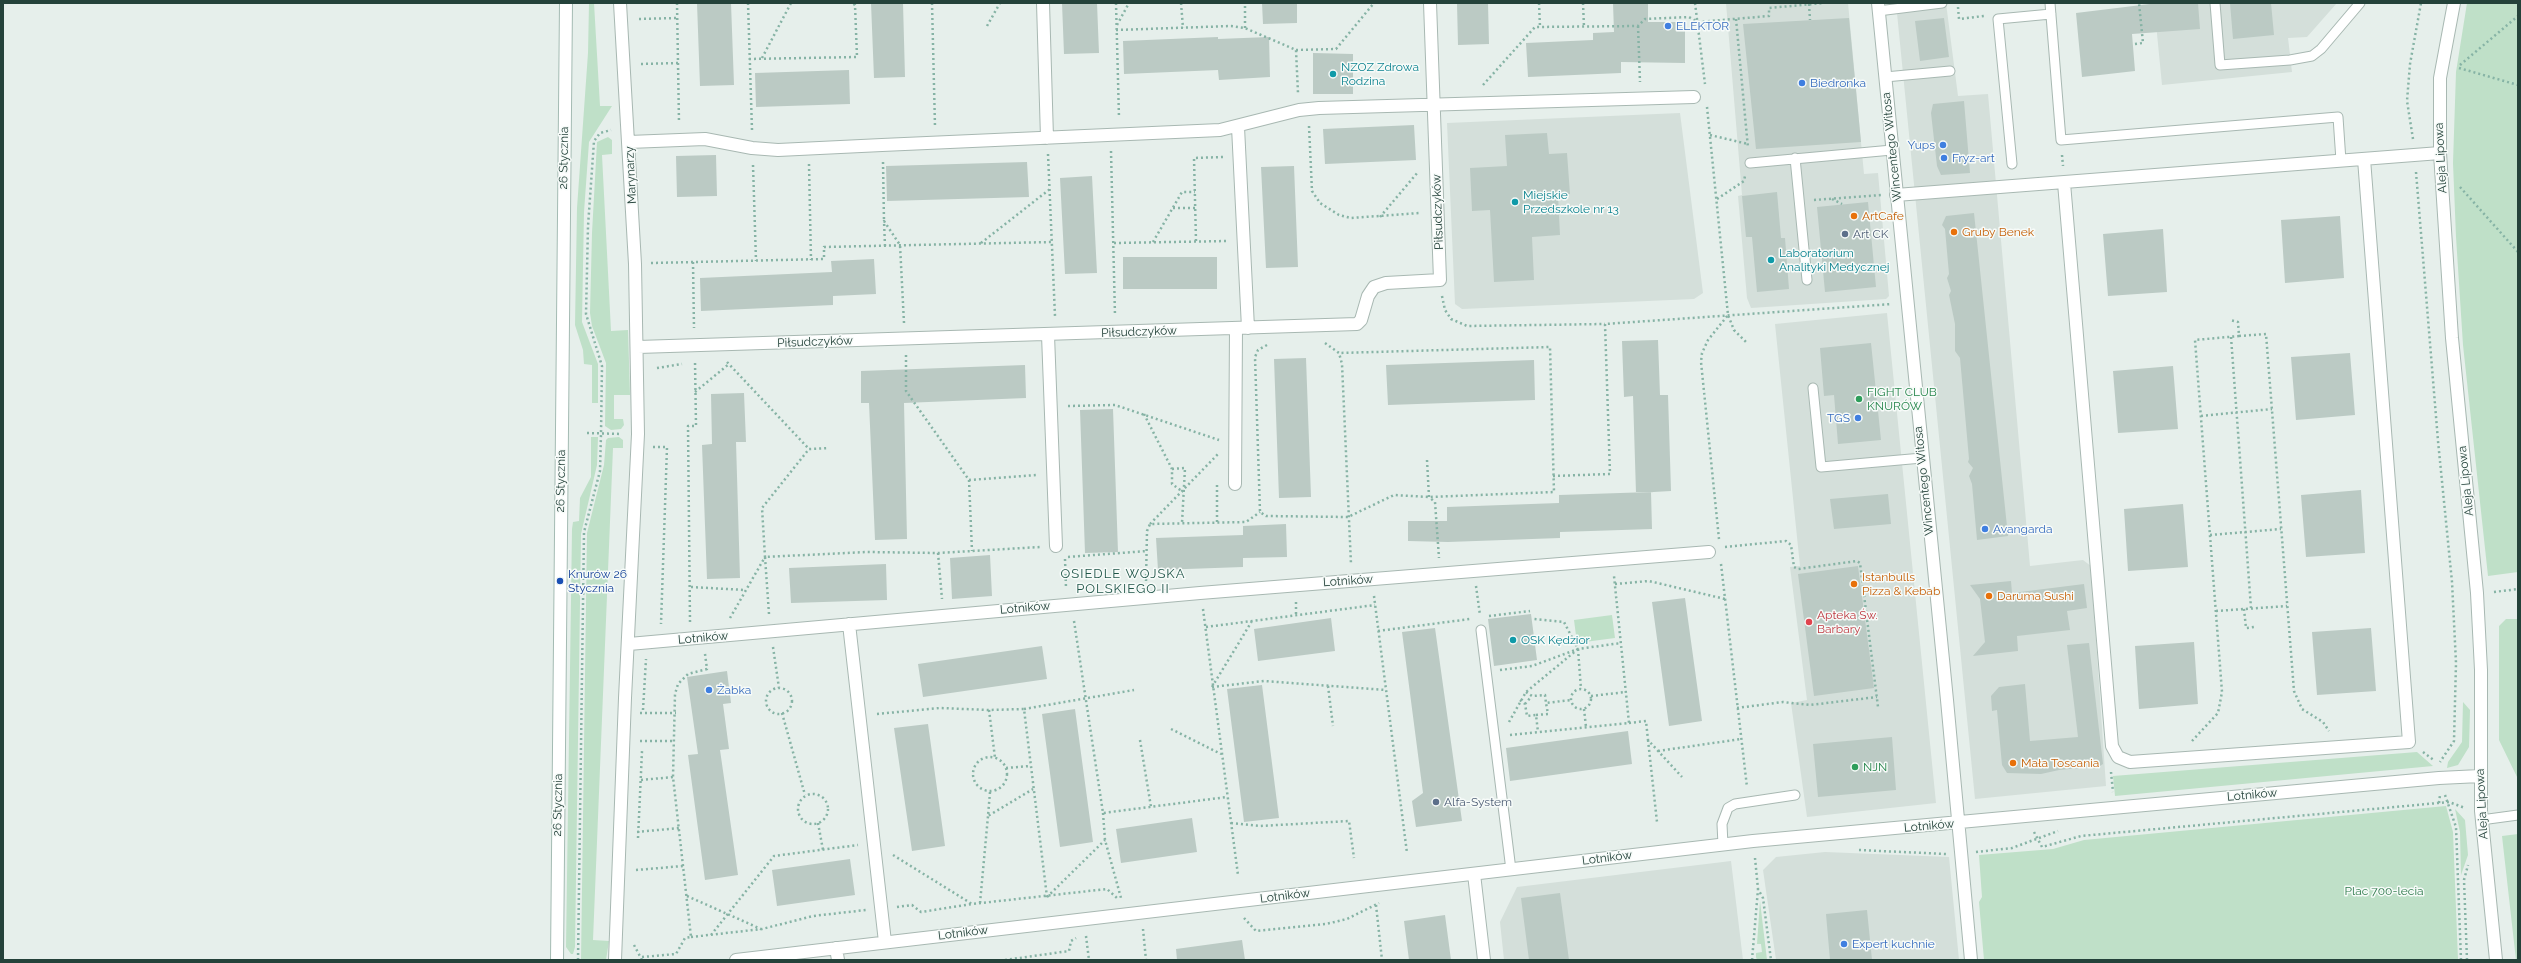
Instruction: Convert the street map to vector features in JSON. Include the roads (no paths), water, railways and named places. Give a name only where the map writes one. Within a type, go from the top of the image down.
[{"type":"street","name":"26 Stycznia","points":[[557,960],[566,3]]},
{"type":"street","name":"Marynarzy","points":[[615,960],[624,715],[629,644],[638,434],[638,347],[635,264],[629,136],[620,3]]},
{"type":"street","points":[[1042,3],[1047,138]]},
{"type":"street","name":"Piłsudczyków","points":[[638,347],[1242,329],[1357,324],[1361,320],[1368,296],[1374,287],[1386,283],[1440,280],[1430,3]]},
{"type":"street","name":"Aleja Lipowa","points":[[2454,3],[2440,78],[2440,153],[2452,338],[2477,593],[2481,670],[2481,820],[2496,960]]},
{"type":"street","name":"Wincentego Witosa","points":[[1878,7],[1892,150],[1890,195],[1907,303],[1970,960]]},
{"type":"street","points":[[629,136],[679,140],[705,139],[762,149],[809,148],[1220,130],[1238,127],[1304,109],[1465,106],[1694,97]]},
{"type":"street","points":[[1235,484],[1231,440],[1242,329],[1244,240],[1238,127]]},
{"type":"street","points":[[1890,195],[2064,183],[2440,153]]},
{"type":"street","points":[[2064,183],[2112,746],[2118,757],[2130,762],[2409,742],[2364,159]]},
{"type":"street","points":[[1048,335],[1056,546]]},
{"type":"street","name":"Lotników","points":[[629,644],[1200,593],[1709,552]]},
{"type":"street","points":[[849,624],[858,716],[885,942]]},
{"type":"street","name":"Lotników","points":[[736,960],[1723,845],[2439,778],[2480,776]]},
{"type":"street","points":[[1474,874],[1484,960]]},
{"type":"street","points":[[836,948],[838,960]]},
{"type":"lane","points":[[1878,7],[1942,3]]},
{"type":"lane","points":[[2050,3],[2061,140],[2338,117],[2341,161]]},
{"type":"lane","points":[[2215,3],[2220,65],[2290,60],[2312,56],[2321,49],[2360,3]]},
{"type":"lane","points":[[2012,164],[1998,19],[2051,14]]},
{"type":"lane","points":[[1885,77],[1950,71]]},
{"type":"lane","points":[[1750,163],[1892,150]]},
{"type":"lane","points":[[1795,158],[1807,280]]},
{"type":"lane","points":[[1813,388],[1822,467],[1922,458]]},
{"type":"lane","points":[[1481,630],[1486,672],[1498,736],[1511,870]]},
{"type":"lane","points":[[1723,845],[1722,824],[1725,810],[1731,806],[1749,801],[1795,795]]},
{"type":"lane","points":[[2481,820],[2515,817]]},
{"type":"place","name":"ELEKTOR","points":[[1668,26]]},
{"type":"place","name":"NZOZ Zdrowa Rodzina","points":[[1333,74]]},
{"type":"place","name":"Biedronka","points":[[1802,83]]},
{"type":"place","name":"Yups","points":[[1943,145]]},
{"type":"place","name":"Fryz-art","points":[[1944,158]]},
{"type":"place","name":"Miejskie Przedszkole nr 13","points":[[1515,202]]},
{"type":"place","name":"ArtCafe","points":[[1854,216]]},
{"type":"place","name":"Gruby Benek","points":[[1954,232]]},
{"type":"place","name":"Art CK","points":[[1845,234]]},
{"type":"place","name":"Laboratorium Analityki Medycznej","points":[[1771,260]]},
{"type":"place","name":"FIGHT CLUB KNURÓW","points":[[1859,399]]},
{"type":"place","name":"TGS","points":[[1858,418]]},
{"type":"place","name":"Avangarda","points":[[1985,529]]},
{"type":"place","name":"Knurów 26 Stycznia","points":[[560,581]]},
{"type":"place","name":"Istanbulls Pizza & Kebab","points":[[1854,584]]},
{"type":"place","name":"Daruma Sushi","points":[[1989,596]]},
{"type":"place","name":"Apteka Św. Barbary","points":[[1809,622]]},
{"type":"place","name":"OSK Kędzior","points":[[1513,640]]},
{"type":"place","name":"Żabka","points":[[709,690]]},
{"type":"place","name":"Mała Toscania","points":[[2013,763]]},
{"type":"place","name":"NJN","points":[[1855,767]]},
{"type":"place","name":"Alfa-System","points":[[1436,802]]},
{"type":"place","name":"Expert kuchnie","points":[[1844,944]]},
{"type":"district","name":"OSIEDLE WOJSKA POLSKIEGO II","points":[[1123,582]]},
{"type":"park label","name":"Plac 700-lecia","points":[[2384,891]]}]
